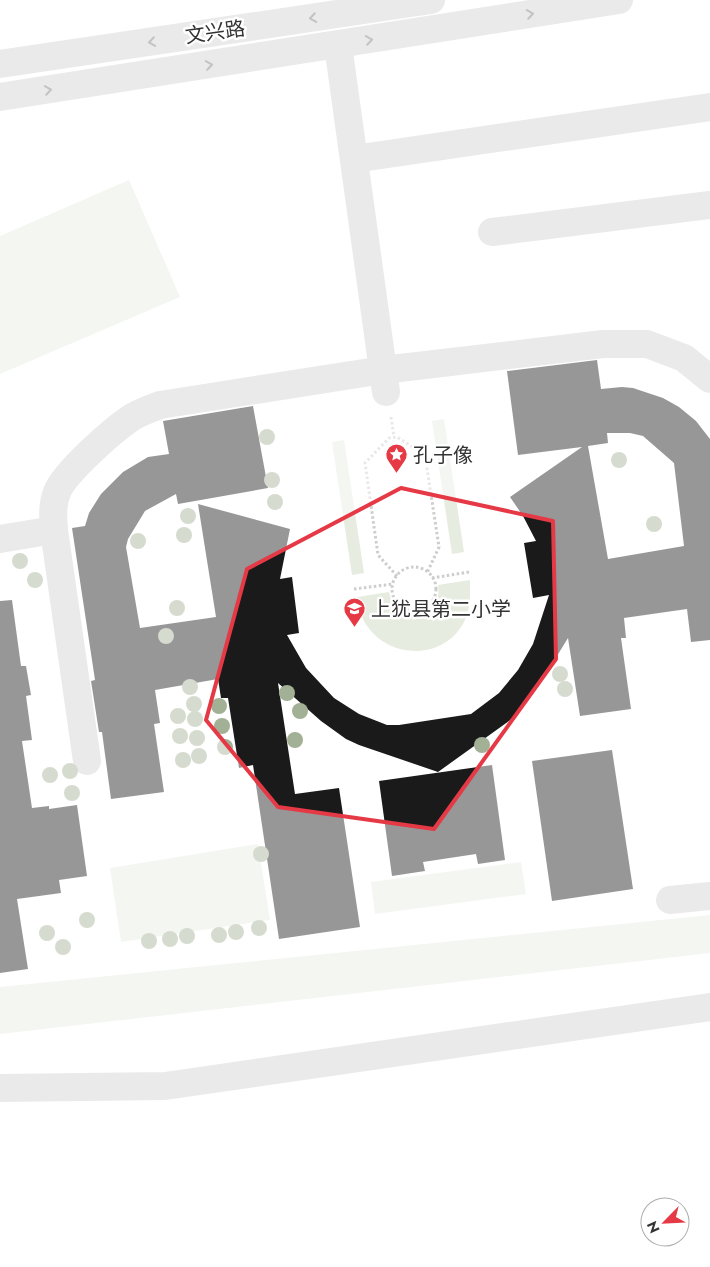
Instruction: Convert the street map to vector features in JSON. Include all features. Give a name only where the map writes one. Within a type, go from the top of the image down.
[{"type":"street","name":"文兴路","points":[[0,64],[431,0]]},
{"type":"street","points":[[0,97],[619,0]]},
{"type":"street","points":[[338,45],[385,381]]},
{"type":"street","points":[[354,159],[710,107]]},
{"type":"street","points":[[492,232],[710,205]]},
{"type":"street","points":[[86,761],[54,530],[53,508],[58,491],[67,477],[106,437],[132,417],[160,405],[385,381],[603,344],[647,344],[684,358],[710,379]]},
{"type":"street","points":[[0,539],[54,530]]},
{"type":"street","points":[[670,900],[710,896]]},
{"type":"street","points":[[0,1088],[165,1086],[710,1007]]},
{"type":"path","points":[[397,576],[378,555],[365,464],[389,438],[397,437],[426,454],[439,547],[427,573]]},
{"type":"path","points":[[410,567],[422,569],[427,573],[432,578],[435,586],[435,597],[428,606],[418,611],[407,610],[397,604],[392,593],[393,584],[400,572],[410,567]]},
{"type":"path","points":[[432,578],[469,572]]},
{"type":"path","points":[[354,589],[393,584]]},
{"type":"highlighted area","points":[[401,488],[553,521],[556,659],[434,829],[278,807],[206,720],[247,569]]},
{"type":"shaded area","points":[[129,180],[180,297],[0,374],[0,236]]},
{"type":"shaded area","points":[[444,419],[464,552],[452,554],[432,421]]},
{"type":"shaded area","points":[[344,440],[364,573],[352,575],[332,442]]},
{"type":"shaded area","points":[[470,580],[469,607],[464,622],[455,634],[444,643],[431,649],[403,650],[389,645],[377,637],[367,626],[360,612],[357,597],[389,592],[394,604],[401,612],[419,617],[434,607],[438,597],[438,585]]},
{"type":"shaded area","points":[[258,844],[270,920],[121,942],[110,868]]},
{"type":"shaded area","points":[[521,862],[526,894],[375,914],[371,882]]},
{"type":"shaded area","points":[[710,915],[710,953],[0,1034],[0,987]]},
{"type":"building","points":[[597,360],[601,389],[633,388],[663,398],[679,407],[696,421],[710,439],[710,640],[691,642],[687,609],[624,618],[626,638],[621,638],[631,709],[580,716],[568,638],[538,687],[519,711],[509,721],[438,772],[346,739],[321,721],[278,683],[295,794],[339,788],[360,927],[279,939],[253,765],[239,768],[228,698],[221,698],[218,679],[155,690],[160,723],[154,724],[164,792],[111,799],[102,732],[99,732],[91,681],[95,680],[72,528],[85,526],[89,513],[101,494],[123,472],[148,457],[169,454],[163,421],[253,406],[268,488],[178,504],[176,494],[145,511],[128,539],[126,547],[140,628],[216,617],[198,504],[290,529],[280,579],[292,577],[299,633],[287,635],[306,668],[334,698],[359,714],[387,725],[399,725],[471,714],[499,693],[518,670],[533,644],[549,595],[533,598],[524,543],[536,541],[523,516],[510,497],[582,447],[518,455],[507,371]],"holes":[[[607,433],[630,433],[643,436],[674,463],[684,546],[608,559],[588,446],[608,443]]]},
{"type":"building","points":[[12,600],[21,666],[26,666],[31,695],[26,696],[32,740],[22,741],[32,808],[49,806],[49,809],[77,805],[87,876],[59,880],[61,893],[17,899],[28,969],[0,973],[0,601]]},
{"type":"building","points":[[612,750],[633,889],[552,901],[532,761]]},
{"type":"building","points":[[492,765],[505,860],[478,864],[476,854],[423,862],[425,871],[392,876],[379,781]]},
{"type":"place","name":"孔子像","points":[[397,474]]},
{"type":"place","name":"上犹县第二小学","points":[[355,628]]}]
